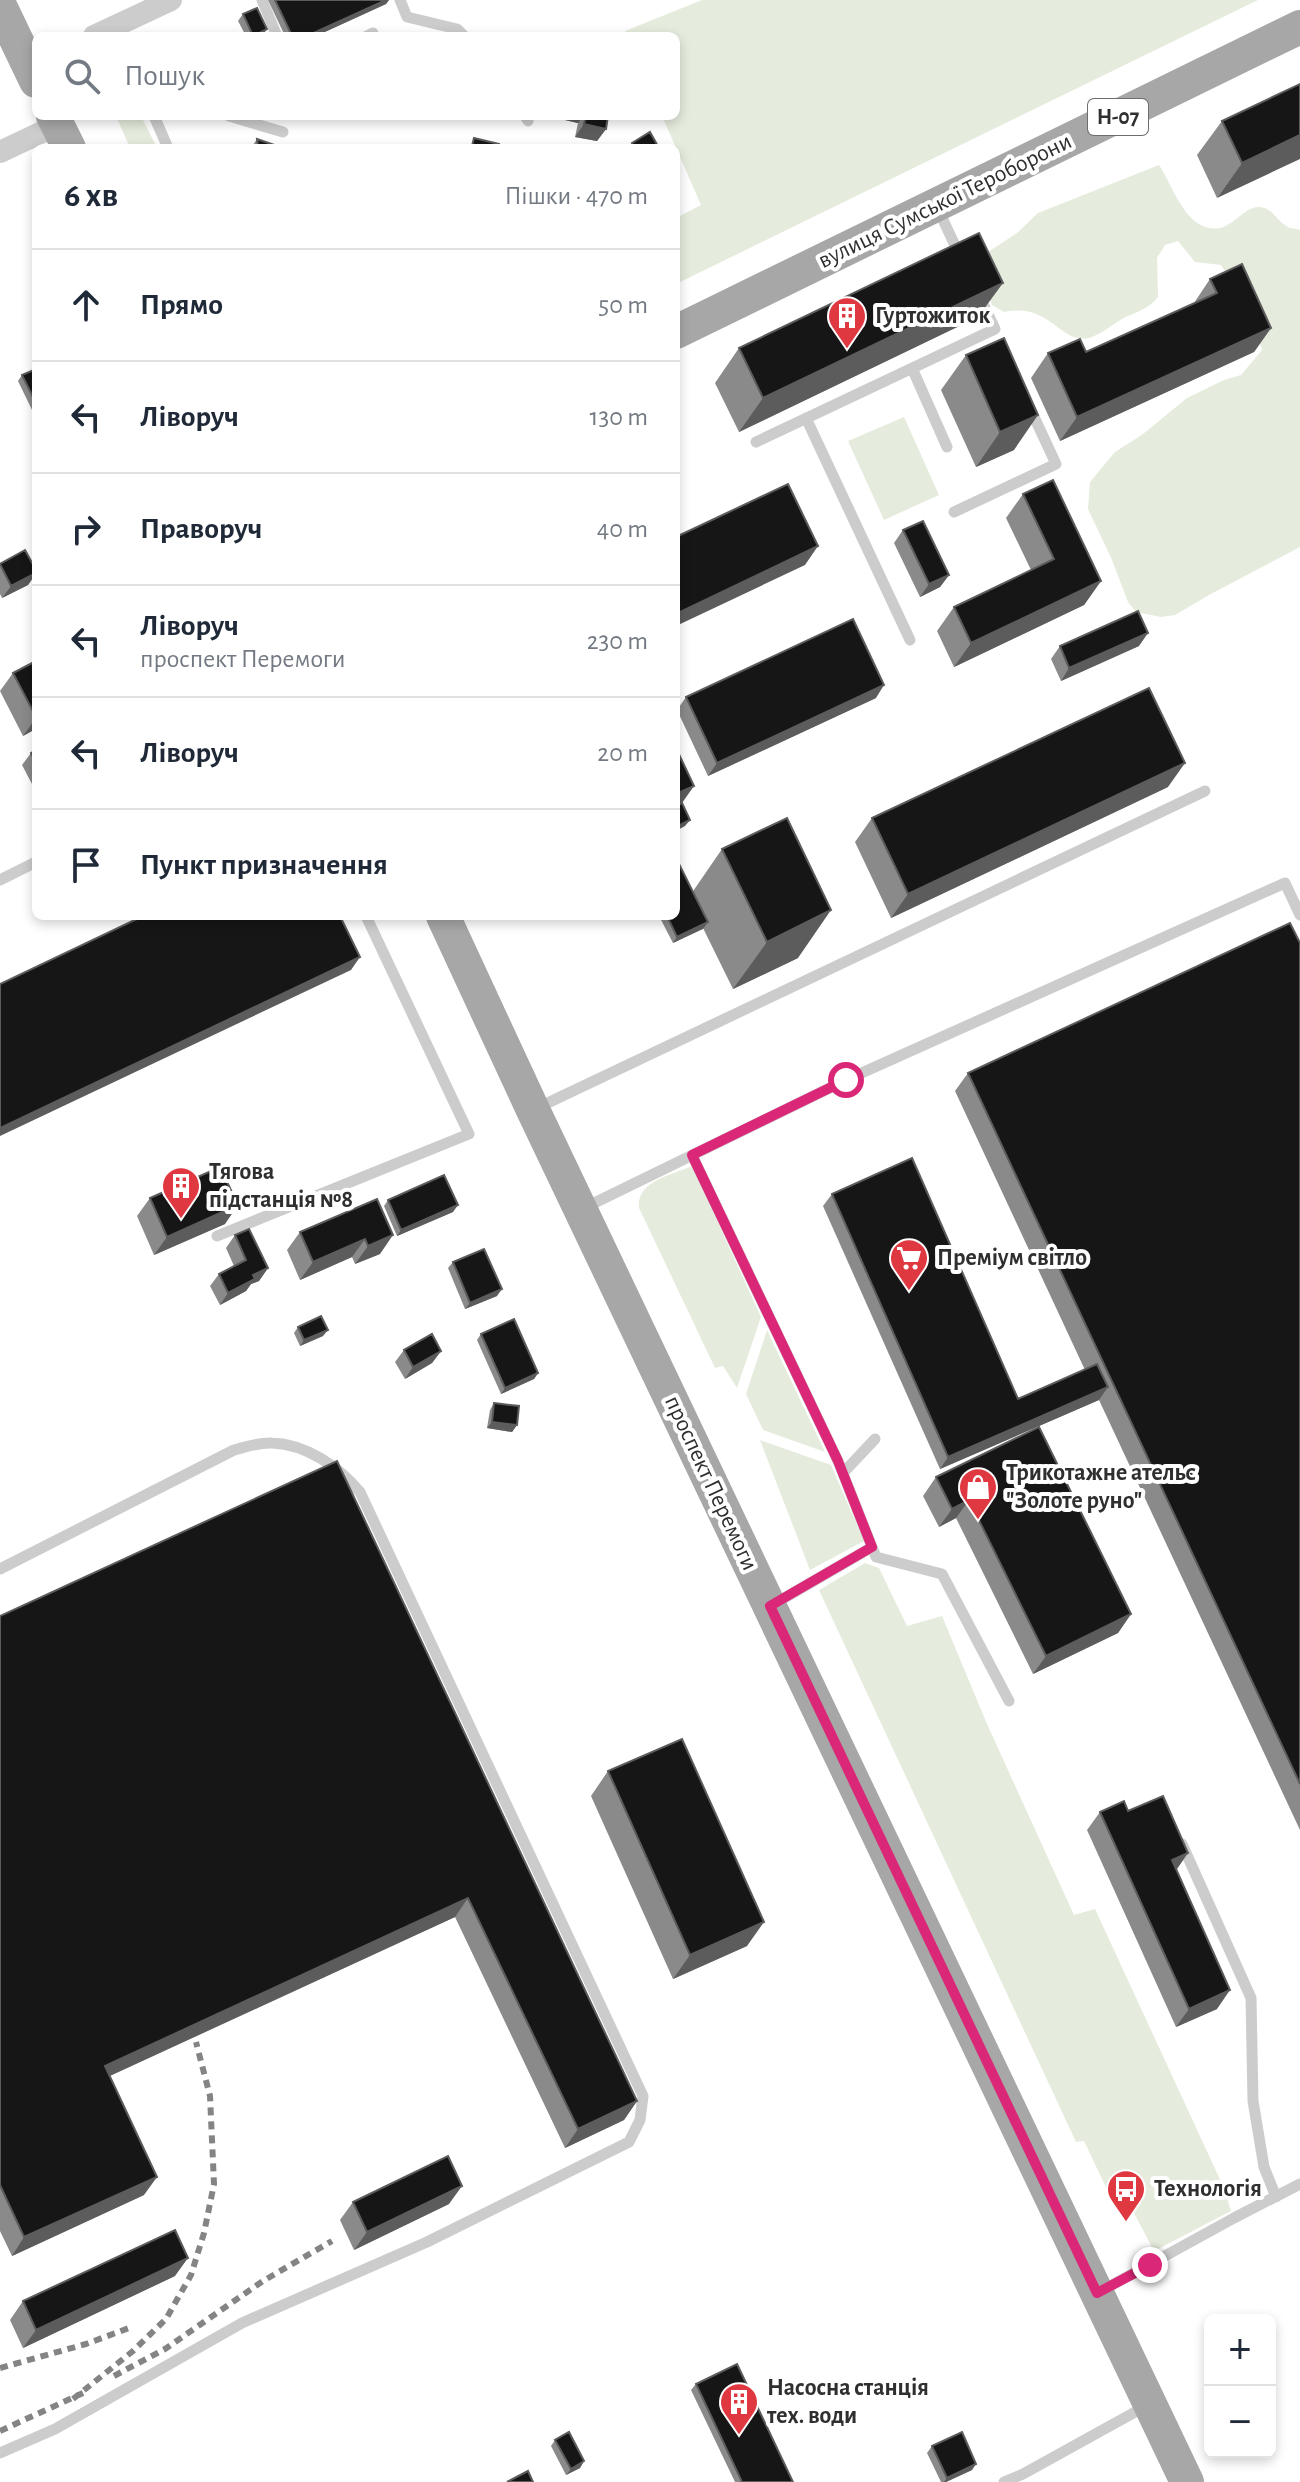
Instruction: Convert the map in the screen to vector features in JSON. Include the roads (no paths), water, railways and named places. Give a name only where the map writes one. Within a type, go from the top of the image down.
[{"type":"main road","points":[[0,6],[32,68]]},
{"type":"main road","name":"вулиця Сумської Тероборони","points":[[680,330],[1300,27]]},
{"type":"main road","name":"проспект Перемоги","points":[[445,920],[1187,2482]]},
{"type":"street","points":[[106,32],[171,0]]},
{"type":"street","points":[[0,152],[60,130]]},
{"type":"lane","points":[[262,0],[275,32]]},
{"type":"lane","points":[[400,0],[407,17],[460,32]]},
{"type":"lane","points":[[156,120],[166,144]]},
{"type":"lane","points":[[242,120],[283,132]]},
{"type":"lane","points":[[936,206],[968,273]]},
{"type":"lane","points":[[975,287],[1001,342]]},
{"type":"lane","points":[[756,442],[995,329]]},
{"type":"lane","points":[[912,368],[947,447]]},
{"type":"lane","points":[[954,512],[1056,464],[1025,396]]},
{"type":"lane","points":[[806,418],[910,640]]},
{"type":"lane","points":[[533,1110],[1205,791]]},
{"type":"lane","points":[[0,880],[32,864]]},
{"type":"lane","points":[[580,1210],[846,1080],[1285,883],[1300,915]]},
{"type":"lane","points":[[217,1236],[469,1134],[368,920]]},
{"type":"lane","points":[[692,1155],[843,1473],[876,1557],[942,1574],[1009,1701]]},
{"type":"lane","points":[[843,1473],[875,1439]]},
{"type":"lane","points":[[0,1569],[234,1450],[270,1443],[298,1447],[344,1474],[360,1492],[643,2096],[640,2120],[629,2142],[427,2242],[242,2323],[55,2429],[0,2453]]},
{"type":"lane","points":[[770,1606],[872,1547]]},
{"type":"lane","points":[[1176,1831],[1251,1998],[1253,2101],[1264,2167],[1276,2197]]},
{"type":"lane","points":[[1097,2293],[1300,2184]]},
{"type":"lane","points":[[1004,2482],[1150,2403]]},
{"type":"railway","points":[[73,2399],[133,2351],[166,2319],[191,2275],[214,2184],[210,2096],[196,2042]]},
{"type":"railway","points":[[114,2376],[165,2349],[263,2281],[332,2241]]},
{"type":"railway","points":[[0,2368],[86,2344],[129,2328]]},
{"type":"railway","points":[[0,2431],[83,2393]]},
{"type":"place","name":"Гуртожиток","points":[[847,350]]},
{"type":"place","name":"Тягова підстанція №8","points":[[181,1220]]},
{"type":"place","name":"Преміум світло","points":[[909,1292]]},
{"type":"place","name":"Трикотажне ательє \"Золоте руно\"","points":[[978,1521]]},
{"type":"place","name":"Технологія","points":[[1126,2223]]},
{"type":"place","name":"Насосна станція тех. води","points":[[739,2436]]}]
